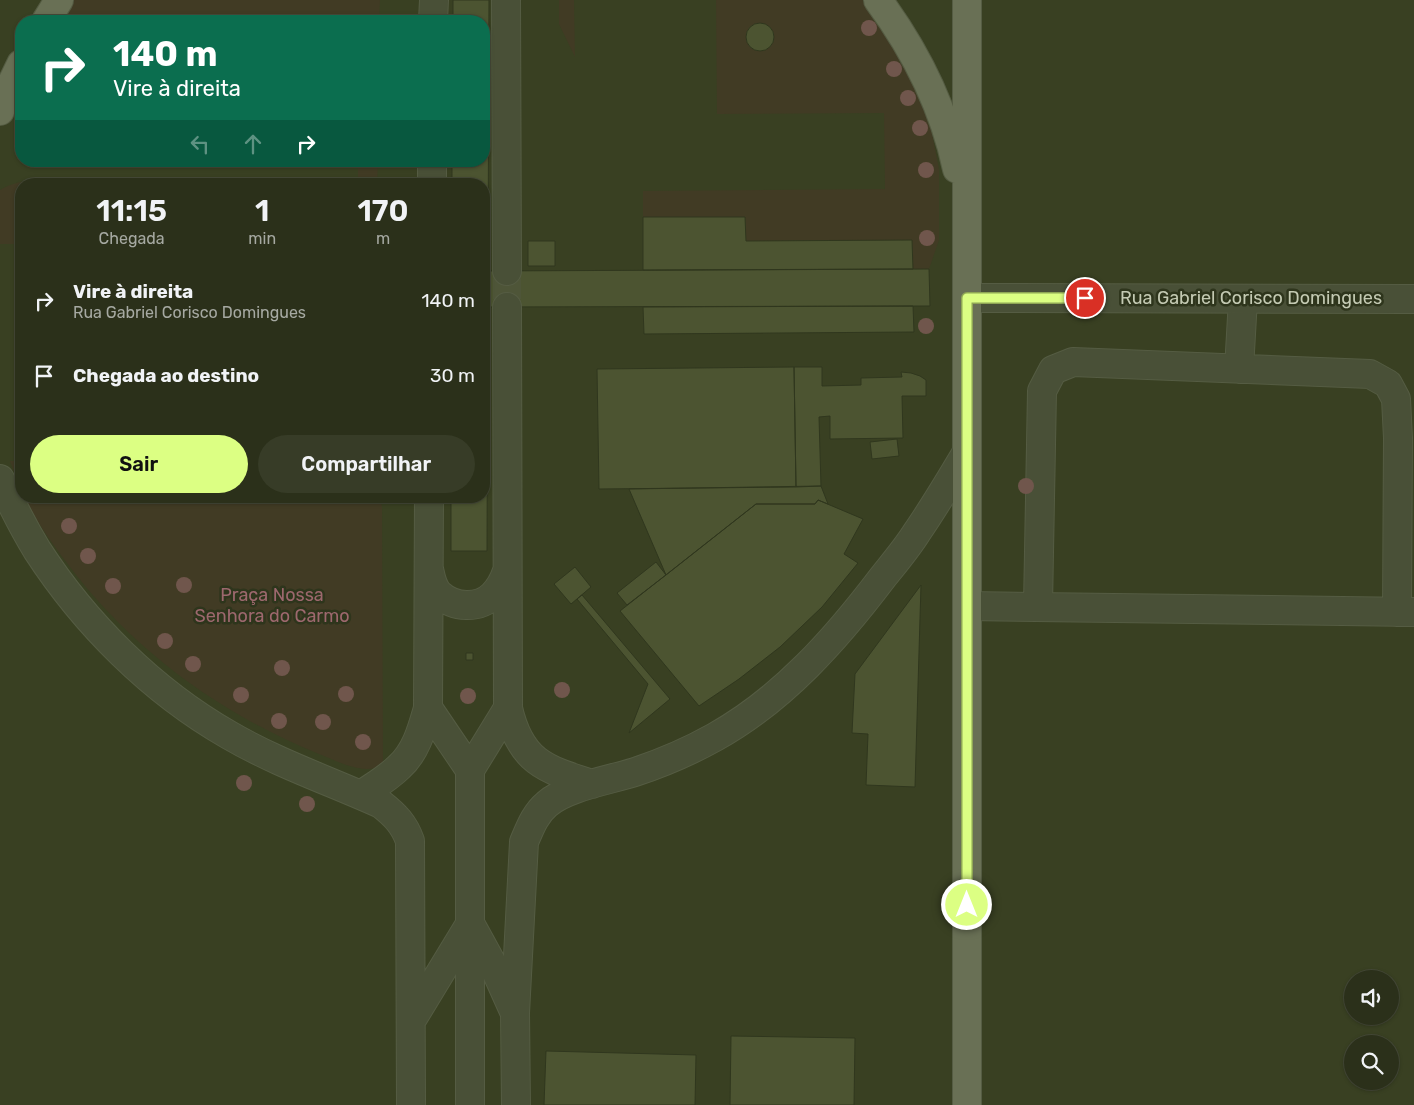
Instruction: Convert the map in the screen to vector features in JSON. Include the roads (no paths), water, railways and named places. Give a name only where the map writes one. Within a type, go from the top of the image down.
[{"type":"main road","points":[[50,15],[59,0]]},
{"type":"main road","points":[[878,0],[907,43],[925,78],[952,142],[960,180],[967,298]]},
{"type":"main road","points":[[967,0],[967,1105]]},
{"type":"main road","points":[[0,111],[15,76]]},
{"type":"street","points":[[433,15],[434,0]]},
{"type":"street","points":[[506,0],[507,271]]},
{"type":"street","name":"Rua Gabriel Corisco Domingues","points":[[967,298],[1414,299]]},
{"type":"street","points":[[1239,368],[1243,298]]},
{"type":"street","points":[[507,307],[508,708],[512,727],[522,746],[534,760],[555,772],[592,784]]},
{"type":"street","points":[[967,606],[1405,612],[1396,399],[1388,384],[1370,374],[1239,368],[1073,362],[1052,370],[1042,390],[1038,606]]},
{"type":"street","points":[[516,1105],[515,1012],[524,842],[533,820],[547,803],[568,792],[674,757],[714,737],[748,716],[787,685],[828,644],[868,597],[917,533],[967,452]]},
{"type":"street","points":[[0,479],[16,514],[37,550],[70,596],[108,640],[152,682],[186,709],[229,736],[290,765],[381,804],[395,815],[406,829],[410,841],[411,1105]]},
{"type":"street","points":[[361,795],[400,767],[413,748],[428,708],[430,503]]},
{"type":"street","points":[[429,567],[431,582],[439,594],[451,602],[466,606],[480,603],[492,596],[502,585],[507,571]]},
{"type":"street","points":[[428,708],[470,770]]},
{"type":"street","points":[[470,1105],[470,770],[508,708]]},
{"type":"street","points":[[470,924],[495,969],[515,1012]]},
{"type":"street","points":[[411,1023],[470,924]]},
{"type":"tunnel","points":[[507,271],[507,307]]},
{"type":"park label","name":"Praça Nossa Senhora do Carmo","points":[[272,605]]}]
